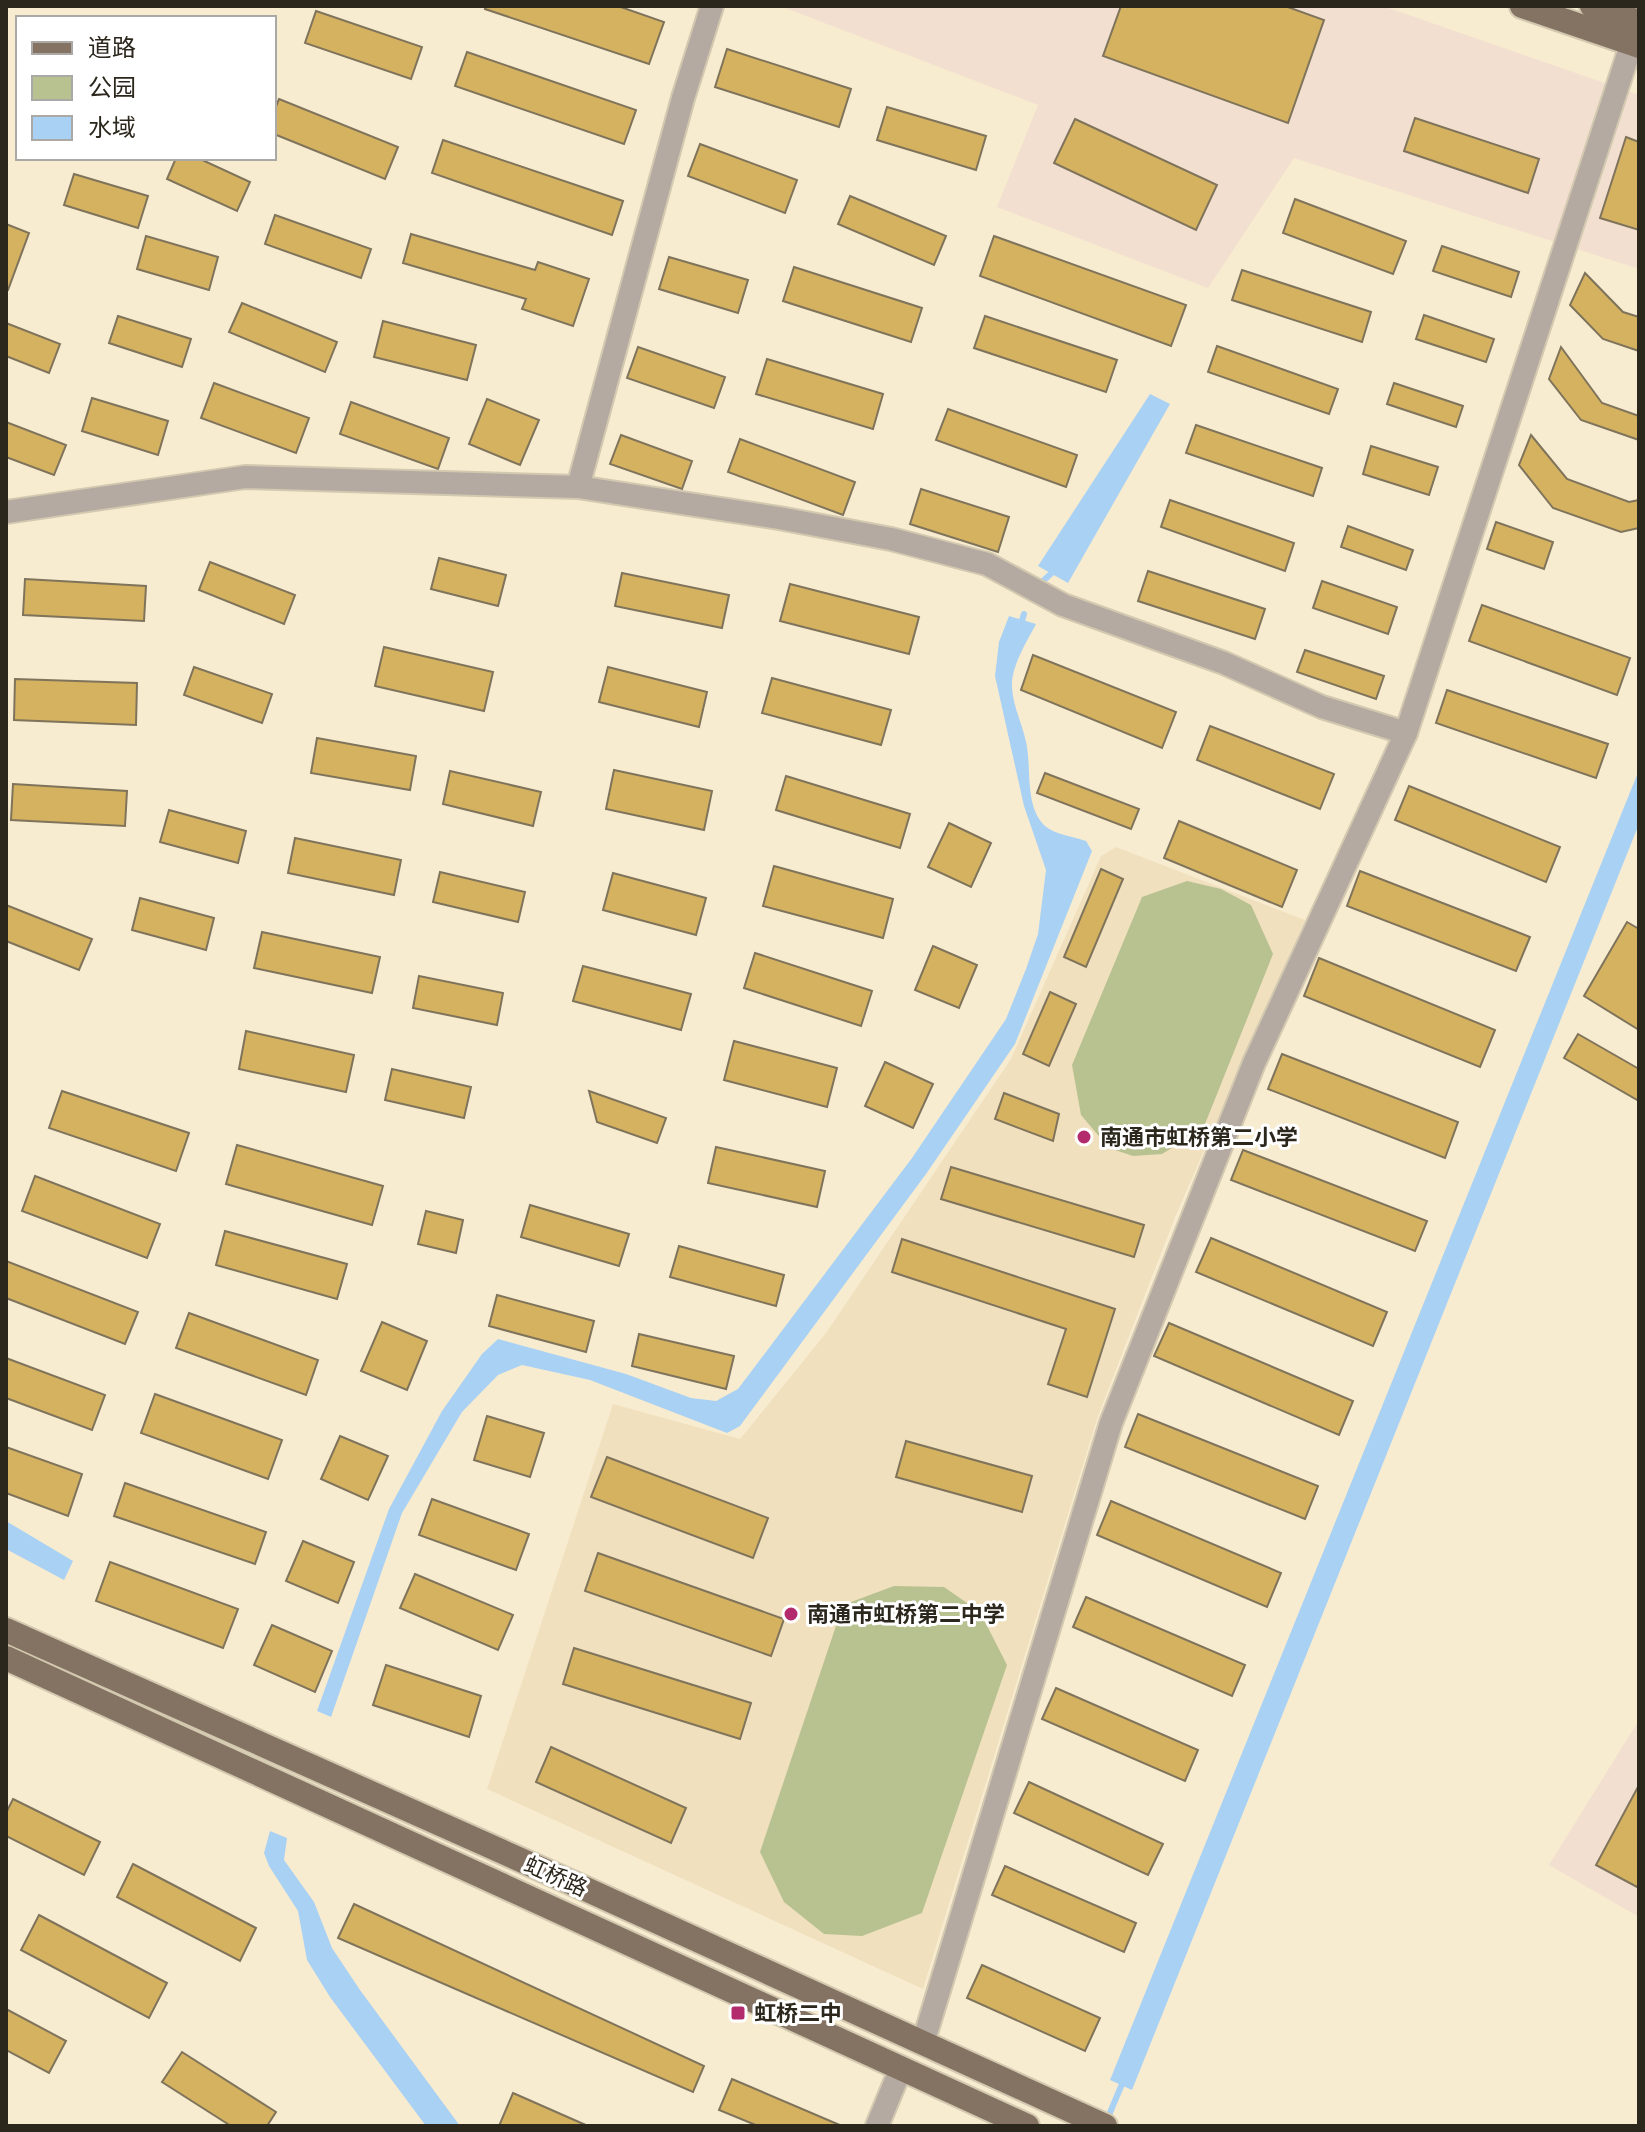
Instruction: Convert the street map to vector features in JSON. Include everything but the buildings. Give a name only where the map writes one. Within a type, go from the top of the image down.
[{"type":"main road","points":[[1522,6],[1637,33]]},
{"type":"main road","points":[[1592,6],[1637,33]]},
{"type":"main road","name":"虹桥路","points":[[6,1630],[1096,2122]]},
{"type":"main road","name":"虹桥路","points":[[6,1658],[1027,2126]]},
{"type":"street","points":[[578,487],[679,113],[712,6]]},
{"type":"street","points":[[923,2043],[1111,1423],[1254,1063],[1406,733],[1637,33]]},
{"type":"street","points":[[6,512],[245,477],[578,487],[793,520],[891,539],[987,564],[1063,605],[1224,663],[1322,707],[1406,733]]},
{"type":"street","points":[[877,2126],[901,2068]]},
{"type":"shaded area","points":[[780,6],[1383,6],[1639,95],[1639,269],[1294,158],[1208,288],[997,207],[1038,105]]},
{"type":"shaded area","name":"南通市虹桥第二中学","points":[[1116,847],[1305,920],[1176,1215],[1098,1416],[923,1989],[487,1789],[613,1404],[740,1439],[826,1333],[1011,1059],[1101,856]]},
{"type":"shaded area","points":[[1639,1720],[1639,1917],[1549,1865]]},
{"type":"green space","points":[[1187,881],[1221,889],[1251,905],[1273,954],[1203,1129],[1162,1154],[1133,1156],[1109,1148],[1081,1115],[1072,1065],[1142,897]]},
{"type":"green space","points":[[894,1586],[944,1587],[980,1612],[1007,1665],[922,1913],[862,1936],[824,1934],[784,1902],[760,1852],[843,1605]]},
{"type":"water","points":[[1150,394],[1170,404],[1068,583],[1038,566]]},
{"type":"water","points":[[1009,616],[1036,624],[1018,659],[1012,681],[1028,752],[1034,808],[1038,818],[1049,829],[1086,841],[1092,851],[1015,1044],[926,1174],[740,1426],[727,1433],[590,1380],[522,1365],[498,1375],[462,1412],[402,1513],[331,1717],[317,1711],[389,1509],[442,1411],[482,1354],[498,1339],[626,1374],[691,1398],[716,1401],[738,1389],[912,1158],[1006,1019],[1038,934],[1046,870],[1024,806],[995,676],[999,642]]},
{"type":"water","points":[[1639,770],[1639,824],[1132,2090],[1110,2080]]},
{"type":"water","points":[[6,1521],[73,1561],[64,1580],[6,1549]]},
{"type":"water","points":[[270,1831],[287,1838],[284,1860],[314,1902],[332,1948],[460,2126],[426,2126],[330,1997],[307,1960],[298,1911],[264,1853]]},
{"type":"waterway","points":[[1043,581],[1055,570]]},
{"type":"waterway","points":[[1020,627],[1024,614]]},
{"type":"waterway","points":[[1106,2122],[1125,2077]]},
{"type":"place","name":"南通市虹桥第二小学","points":[[1084,1137]]},
{"type":"place","name":"南通市虹桥第二中学","points":[[791,1614]]},
{"type":"place","name":"虹桥二中","points":[[738,2013]]}]
